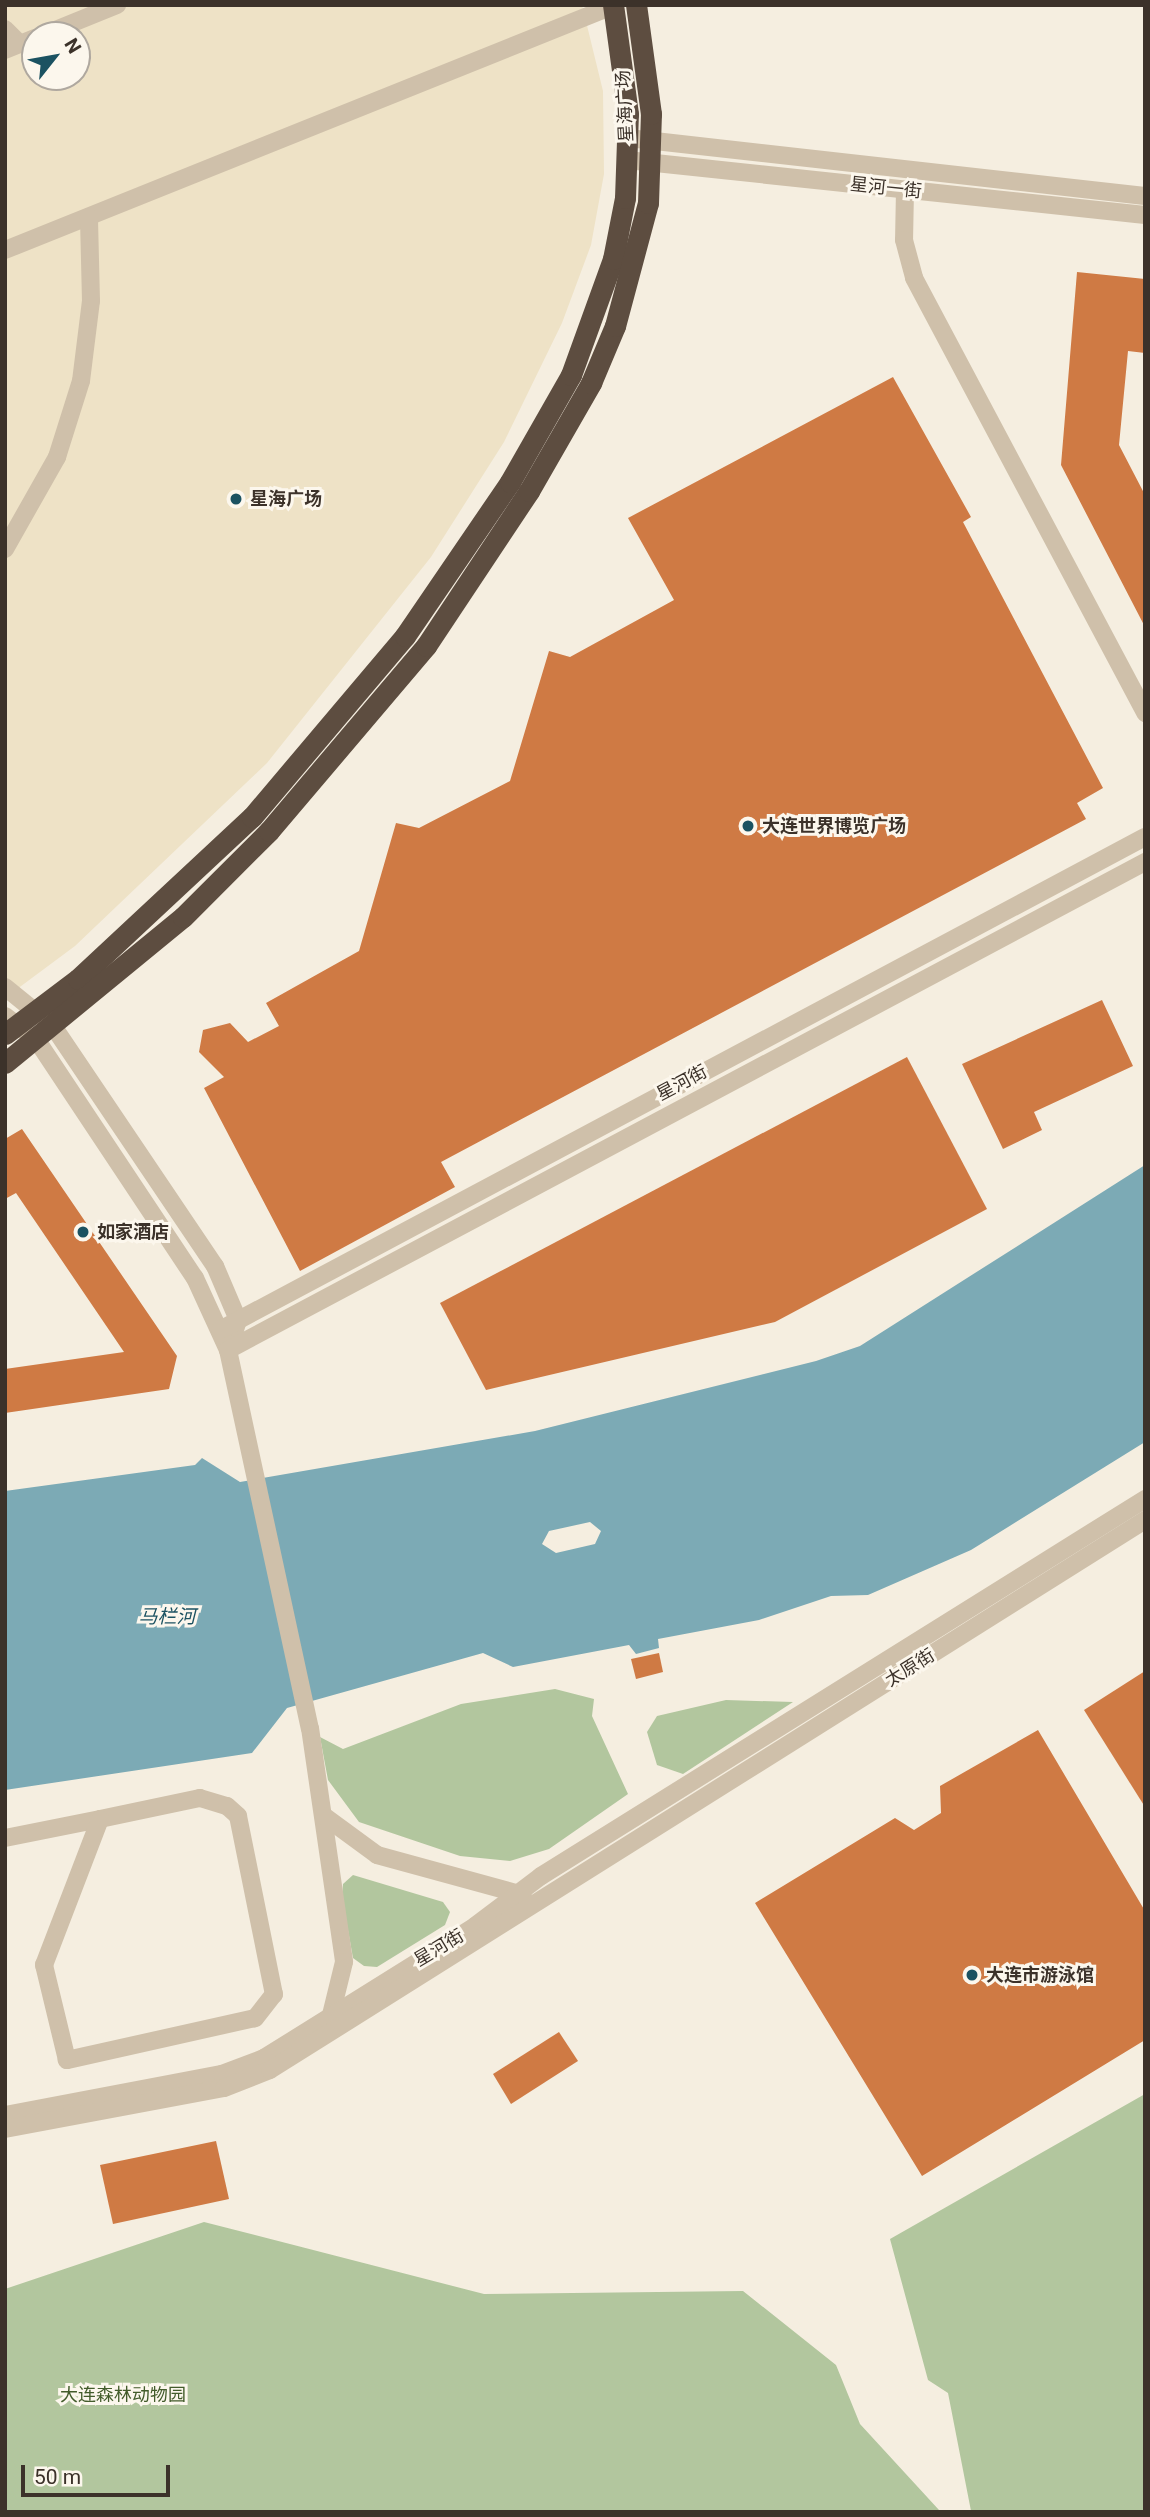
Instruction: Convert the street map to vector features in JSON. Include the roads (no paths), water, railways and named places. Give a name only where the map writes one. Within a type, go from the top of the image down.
[{"type":"highway","name":"星海广场","points":[[5,1063],[183,917],[269,831],[434,635],[591,383],[634,265],[649,162],[650,140],[635,5]]},
{"type":"highway","name":"星海广场","points":[[10,1025],[38,1009],[168,900],[252,817],[405,636],[510,482],[570,375],[613,259],[627,160],[614,6]]},
{"type":"street","points":[[78,21],[117,5]]},
{"type":"street","points":[[5,250],[614,6]]},
{"type":"street","points":[[5,29],[20,44]]},
{"type":"street","name":"星河一街","points":[[627,138],[1145,196]]},
{"type":"street","name":"星河一街","points":[[627,160],[1145,215]]},
{"type":"street","points":[[905,190],[904,240],[914,278],[1145,713]]},
{"type":"street","points":[[5,549],[57,457],[81,381],[91,301],[89,217]]},
{"type":"street","name":"星河街","points":[[220,1329],[1145,837]]},
{"type":"street","name":"星河街","points":[[228,1350],[1145,862]]},
{"type":"street","points":[[5,987],[38,1009],[53,1026],[215,1266],[238,1320],[228,1350]]},
{"type":"street","points":[[10,1025],[36,1039],[195,1278],[228,1350],[259,1471],[310,1728],[324,1816],[344,1962],[331,2015]]},
{"type":"street","name":"太原街","points":[[835,1692],[1145,1499]]},
{"type":"street","name":"太原街","points":[[675,1815],[1145,1520]]},
{"type":"street","name":"星河街","points":[[5,2129],[244,2081],[835,1692]]},
{"type":"street","points":[[5,1838],[200,1798],[238,1816],[275,1994],[255,2018],[67,2060],[44,1965],[100,1819]]},
{"type":"street","name":"星河街","points":[[5,2115],[242,2069],[525,1898],[675,1815]]},
{"type":"street","points":[[324,1816],[377,1855],[525,1898]]},
{"type":"water","name":"马栏河","points":[[1145,1165],[1145,1442],[971,1550],[868,1595],[831,1596],[759,1620],[658,1639],[659,1648],[636,1654],[629,1645],[513,1667],[483,1653],[287,1708],[252,1753],[5,1790],[5,1491],[195,1465],[202,1458],[240,1482],[535,1431],[816,1361],[860,1346]],"holes":[[[590,1522],[601,1531],[595,1544],[556,1553],[542,1544],[549,1531]]]},
{"type":"place","name":"星海广场","points":[[236,499]]},
{"type":"place","name":"大连世界博览广场","points":[[748,826]]},
{"type":"place","name":"如家酒店","points":[[83,1232]]},
{"type":"place","name":"大连市游泳馆","points":[[972,1975]]},
{"type":"park label","name":"大连森林动物园","points":[[123,2395]]}]
